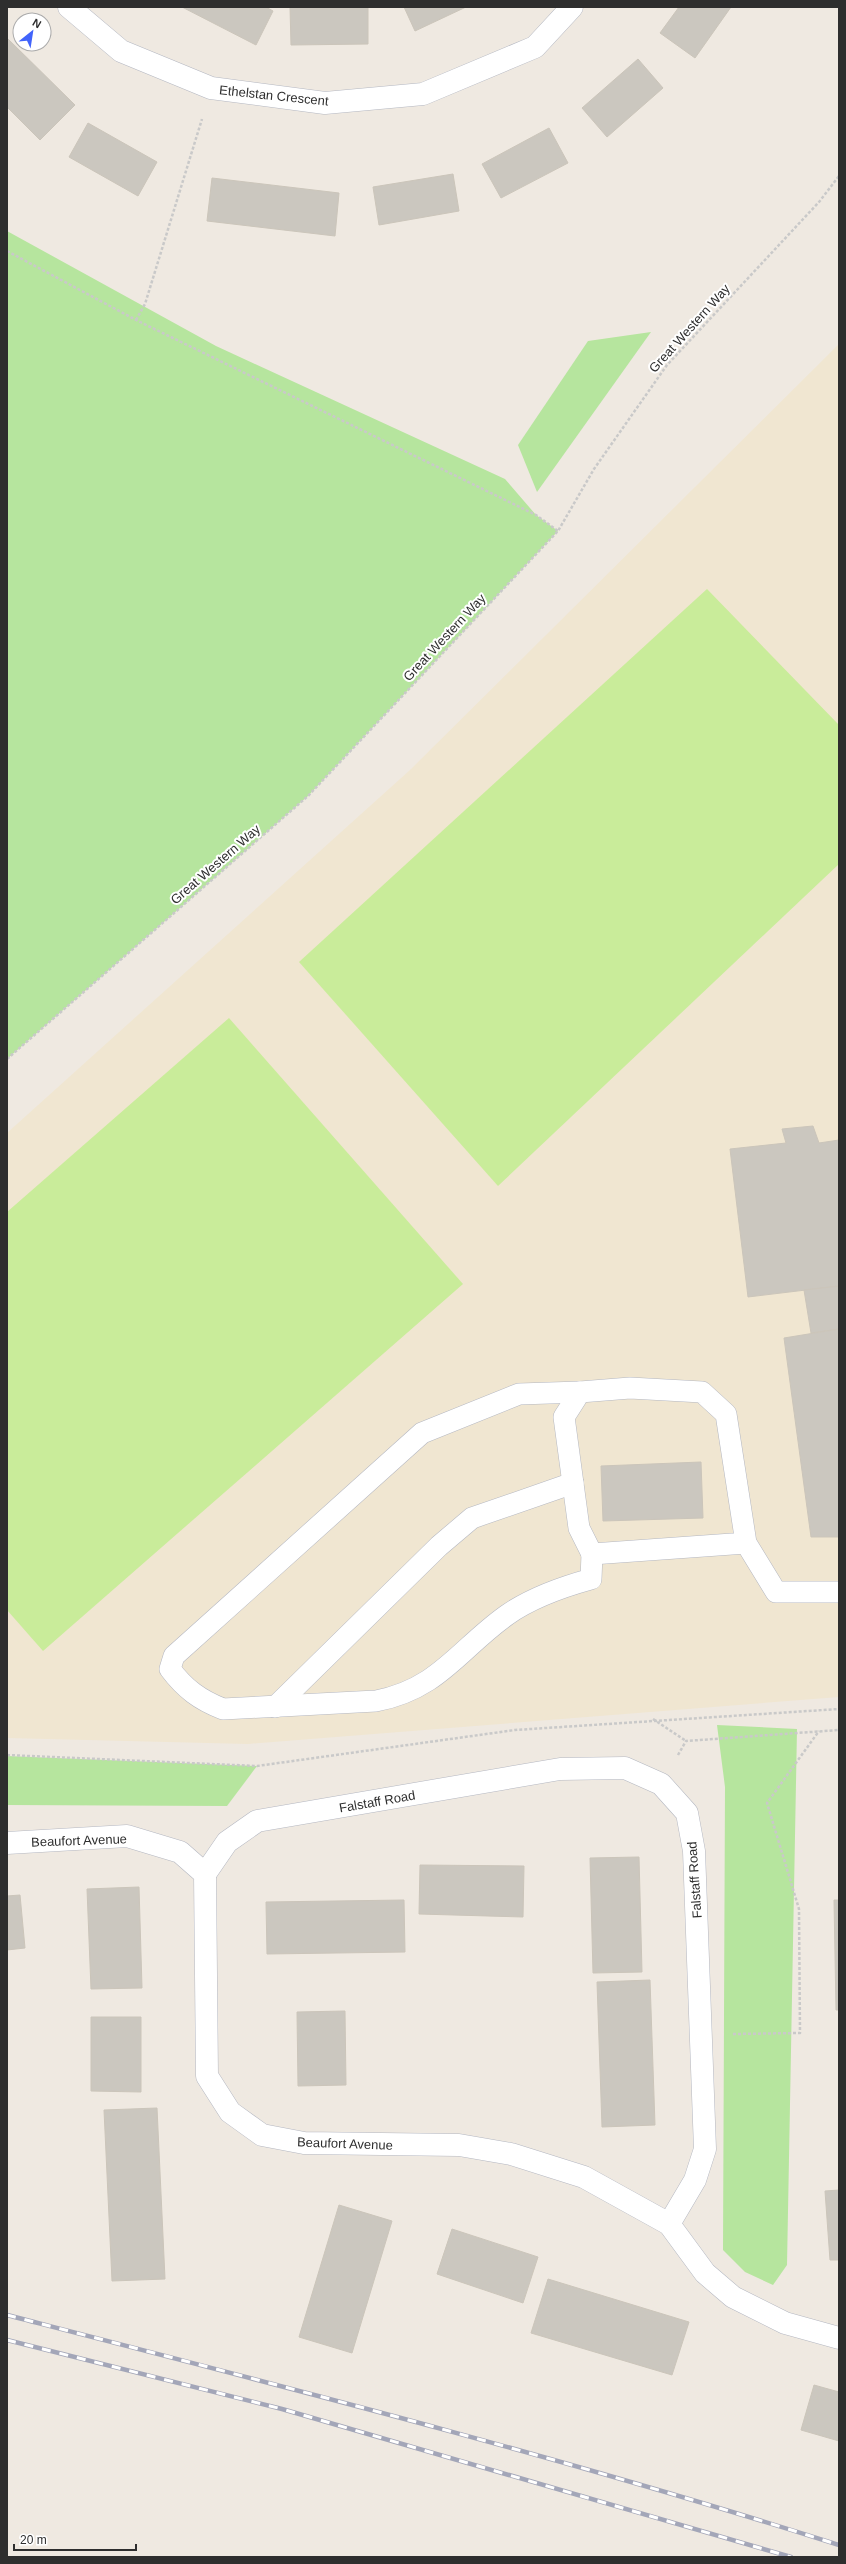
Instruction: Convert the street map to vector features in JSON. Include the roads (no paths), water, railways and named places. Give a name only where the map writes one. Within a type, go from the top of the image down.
[{"type":"street","name":"Ethelstan Crescent","points":[[69,7],[121,51],[211,88],[325,103],[423,94],[535,47],[572,7]]},
{"type":"street","name":"Falstaff Road","points":[[205,1874],[226,1842],[256,1821],[560,1769],[625,1768],[661,1784],[686,1813],[694,1851],[705,2149],[695,2180],[669,2224]]},
{"type":"street","name":"Beaufort Avenue","points":[[7,1843],[127,1836],[180,1852],[205,1874],[207,2076],[230,2112],[262,2135],[304,2143],[459,2145],[511,2154],[584,2177],[669,2224],[705,2273],[733,2297],[785,2323],[839,2338]]},
{"type":"lane","points":[[580,1392],[564,1417],[579,1528],[592,1554],[591,1579],[540,1597],[507,1615],[437,1675],[399,1697],[376,1701],[223,1709],[204,1702],[185,1689],[170,1670],[174,1656],[422,1433],[519,1394],[580,1392],[630,1388],[702,1392],[726,1414],[746,1543],[776,1592],[839,1592]]},
{"type":"lane","points":[[274,1707],[440,1546],[472,1518],[573,1483]]},
{"type":"lane","points":[[592,1554],[746,1543]]},
{"type":"railway","points":[[7,2315],[425,2424],[633,2482],[839,2545]]},
{"type":"railway","points":[[7,2340],[282,2409],[791,2557]]}]
